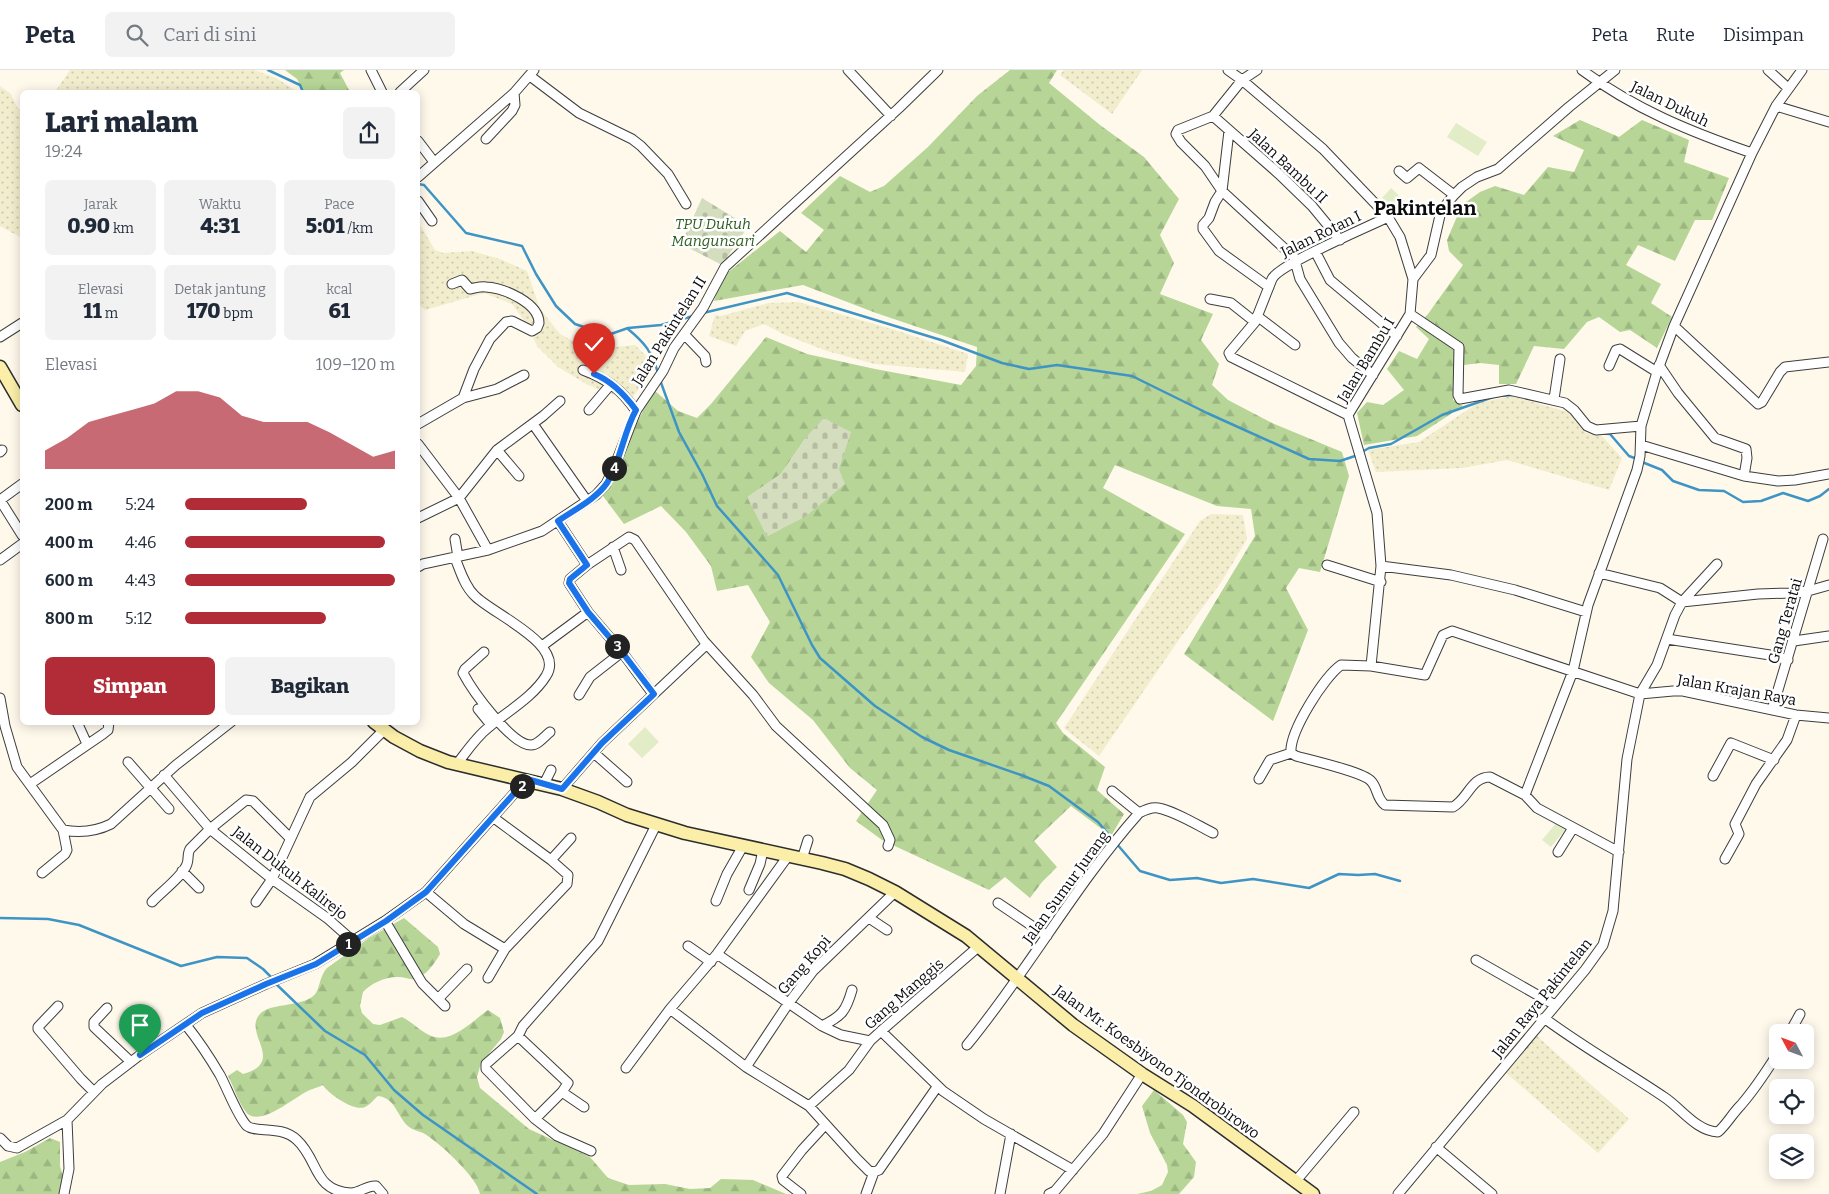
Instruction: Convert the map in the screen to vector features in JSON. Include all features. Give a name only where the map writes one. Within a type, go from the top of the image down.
[{"type":"main road","points":[[0,367],[20,402]]},
{"type":"main road","name":"Jalan Mr. Koesbiyono Tjondrobirowo","points":[[379,726],[420,751],[457,764],[527,779],[562,789],[598,802],[627,816],[656,825],[845,869],[894,892],[966,936],[1073,1025],[1142,1074],[1193,1106],[1313,1194]]},
{"type":"street","points":[[371,70],[381,90]]},
{"type":"street","points":[[402,90],[424,70]]},
{"type":"street","points":[[848,70],[891,116]]},
{"type":"street","name":"Jalan Pakintelan II","points":[[420,566],[488,550],[542,531],[596,495],[606,484],[616,465],[636,410],[663,371],[674,348],[702,308],[726,267],[891,116],[938,70]]},
{"type":"street","points":[[1228,70],[1323,149],[1388,217],[1400,237],[1413,279]]},
{"type":"street","points":[[1257,70],[1242,80],[1213,116],[1178,130],[1176,134],[1181,142],[1205,166],[1222,191],[1296,261],[1300,279],[1339,343],[1352,358],[1373,375]]},
{"type":"street","name":"Jalan Dukuh","points":[[1582,70],[1599,83],[1646,111],[1698,134],[1752,153]]},
{"type":"street","points":[[1413,279],[1431,255],[1441,212],[1454,195],[1477,177],[1498,169],[1615,70]]},
{"type":"street","points":[[1768,70],[1788,88]]},
{"type":"street","points":[[1525,795],[1573,671],[1586,612],[1637,470],[1640,456],[1641,426],[1658,368],[1674,326],[1752,153],[1776,106],[1802,70]]},
{"type":"street","points":[[420,175],[514,93],[532,73],[579,113],[632,138],[668,174],[686,204]]},
{"type":"street","points":[[486,139],[512,111],[515,105],[514,93]]},
{"type":"street","points":[[1776,106],[1829,122]]},
{"type":"street","name":"Jalan Bambu II","points":[[1213,116],[1279,174],[1321,216],[1340,240]]},
{"type":"street","points":[[1229,131],[1222,191],[1215,202],[1209,218],[1203,225],[1203,230],[1218,251],[1269,287]]},
{"type":"street","points":[[420,144],[434,162]]},
{"type":"street","points":[[1399,171],[1408,178],[1419,168],[1454,195]]},
{"type":"street","points":[[420,204],[432,221]]},
{"type":"street","name":"Jalan Rotan I","points":[[1231,357],[1229,353],[1256,319],[1276,272],[1388,217]]},
{"type":"street","points":[[1316,252],[1330,280],[1397,336]]},
{"type":"street","name":"Jalan Bambu I","points":[[1231,357],[1348,415],[1410,314],[1413,279]]},
{"type":"street","points":[[452,284],[462,280],[470,289],[483,286],[508,292],[530,306],[540,319],[537,328],[532,331],[512,321],[506,322],[499,328],[482,352],[463,398]]},
{"type":"street","points":[[1210,298],[1230,303],[1295,346]]},
{"type":"street","points":[[1410,314],[1459,348],[1458,395],[1460,399],[1506,390],[1554,399],[1568,405],[1588,426],[1596,430],[1641,426]]},
{"type":"street","points":[[0,337],[20,324]]},
{"type":"street","points":[[1674,326],[1758,404],[1762,402],[1785,367],[1829,362]]},
{"type":"street","points":[[684,334],[705,356],[706,362]]},
{"type":"street","points":[[1609,366],[1616,350],[1620,349],[1658,368],[1715,438],[1746,449],[1747,458],[1744,476]]},
{"type":"street","points":[[1554,399],[1560,360]]},
{"type":"street","points":[[583,370],[602,377],[628,400],[636,410]]},
{"type":"street","points":[[420,423],[463,398],[498,389],[524,375]]},
{"type":"street","points":[[589,410],[611,384]]},
{"type":"street","points":[[420,517],[459,498],[496,450],[533,424],[560,401]]},
{"type":"street","points":[[1348,415],[1377,513],[1382,566],[1371,666]]},
{"type":"street","points":[[533,424],[587,502]]},
{"type":"street","points":[[1640,445],[1744,476],[1778,482],[1829,474]]},
{"type":"street","points":[[420,447],[459,498],[488,550]]},
{"type":"street","points":[[496,450],[519,476]]},
{"type":"street","points":[[20,485],[0,500],[20,532]]},
{"type":"street","points":[[558,521],[587,565]]},
{"type":"street","points":[[654,694],[588,612],[569,583],[570,579],[587,565],[629,537],[635,540],[707,644],[753,695],[780,730],[884,825],[890,840],[888,846]]},
{"type":"street","points":[[455,539],[456,557],[468,588],[475,596],[542,646],[549,658],[550,667],[546,676],[530,694],[474,741],[457,764]]},
{"type":"street","name":"Gang Teratai","points":[[1772,710],[1824,539]]},
{"type":"street","points":[[0,560],[20,545]]},
{"type":"street","points":[[613,547],[621,570]]},
{"type":"street","name":"Jalan Raya Pakintelan","points":[[1398,1194],[1585,970],[1602,945],[1613,911],[1627,759],[1640,694],[1658,665],[1675,615],[1682,602],[1717,564]]},
{"type":"street","points":[[1326,566],[1381,582]]},
{"type":"street","points":[[1382,566],[1451,575],[1514,590],[1586,612]]},
{"type":"street","points":[[1599,573],[1660,588],[1682,602],[1808,591],[1829,585]]},
{"type":"street","points":[[542,646],[588,612]]},
{"type":"street","points":[[1291,753],[1294,735],[1301,719],[1335,670],[1344,664],[1371,666],[1425,675],[1443,635],[1452,631],[1640,694]]},
{"type":"street","points":[[1794,641],[1829,636]]},
{"type":"street","points":[[1667,639],[1770,655],[1788,660]]},
{"type":"street","points":[[562,789],[594,753],[707,644]]},
{"type":"street","points":[[484,652],[464,669],[463,673],[494,723]]},
{"type":"street","points":[[579,695],[590,677],[622,652]]},
{"type":"street","name":"Jalan Krajan Raya","points":[[1640,694],[1683,691],[1796,715],[1829,718]]},
{"type":"street","points":[[0,698],[12,753],[17,767],[63,830],[67,850],[65,854],[42,873]]},
{"type":"street","points":[[478,709],[511,736],[528,745],[536,744],[550,732]]},
{"type":"street","points":[[1725,859],[1739,834],[1735,824],[1756,784],[1787,740],[1796,715]]},
{"type":"street","points":[[78,725],[87,744]]},
{"type":"street","points":[[30,784],[108,730],[109,725]]},
{"type":"street","points":[[63,830],[82,832],[98,830],[110,824],[164,776],[227,725]]},
{"type":"street","points":[[256,902],[272,879],[312,795],[352,762],[379,726]]},
{"type":"street","points":[[1713,776],[1731,743],[1774,760]]},
{"type":"street","points":[[594,753],[627,782]]},
{"type":"street","points":[[1259,779],[1270,760],[1291,753],[1367,778],[1373,784],[1381,802],[1391,806],[1453,807],[1459,804],[1478,780],[1483,777],[1490,777],[1525,795],[1537,808],[1619,852]]},
{"type":"street","points":[[128,762],[169,809]]},
{"type":"street","points":[[544,784],[551,770]]},
{"type":"street","name":"Jalan Dukuh Kalirejo","points":[[164,776],[210,829],[353,940]]},
{"type":"street","name":"Jalan Dukuh Kalirejo","points":[[8,1146],[17,1148],[67,1120],[94,1092],[130,1062],[202,1013],[316,964],[386,921],[426,892],[527,779]]},
{"type":"street","points":[[1112,791],[1139,813],[1157,808],[1168,811],[1213,833]]},
{"type":"street","points":[[210,829],[242,802],[249,800],[253,801],[290,838]]},
{"type":"street","name":"Jalan Sumur Jurang","points":[[967,1045],[991,1016],[1106,852],[1139,813]]},
{"type":"street","points":[[488,978],[505,949],[567,884],[568,875],[551,860],[494,818]]},
{"type":"street","points":[[591,1151],[557,1136],[535,1119],[486,1069],[486,1064],[518,1036],[523,1026],[598,941],[656,825]]},
{"type":"street","points":[[1558,852],[1573,828]]},
{"type":"street","name":"Jalan Dukuh Kalirejo","points":[[152,902],[182,871],[187,864],[190,849],[210,829]]},
{"type":"street","points":[[551,860],[571,838]]},
{"type":"street","points":[[802,859],[808,840]]},
{"type":"street","points":[[716,901],[727,874],[743,846]]},
{"type":"street","points":[[749,890],[760,864],[763,850]]},
{"type":"street","points":[[626,1068],[670,1009],[711,962],[788,856]]},
{"type":"street","points":[[182,871],[199,888]]},
{"type":"street","points":[[426,892],[464,924],[505,949]]},
{"type":"street","name":"Gang Kopi","points":[[746,1066],[813,971],[894,892]]},
{"type":"street","points":[[998,903],[1047,936]]},
{"type":"street","points":[[869,918],[886,930]]},
{"type":"street","points":[[386,921],[422,983],[445,1006]]},
{"type":"street","points":[[688,946],[711,962]]},
{"type":"street","name":"Gang Manggis","points":[[809,1106],[849,1070],[870,1041],[978,947]]},
{"type":"street","points":[[717,954],[822,1026],[841,1035],[870,1041]]},
{"type":"street","points":[[1476,960],[1555,1005]]},
{"type":"street","points":[[438,998],[467,969]]},
{"type":"street","points":[[822,1026],[842,1014],[848,1005],[852,990]]},
{"type":"street","points":[[58,1006],[38,1029],[94,1092]]},
{"type":"street","points":[[107,1008],[94,1022],[94,1027],[130,1062]]},
{"type":"street","points":[[670,1009],[746,1066],[809,1106],[869,1171],[879,1170],[937,1087]]},
{"type":"street","points":[[1794,1024],[1800,1014]]},
{"type":"street","points":[[1544,1018],[1562,1032],[1665,1097],[1700,1126],[1714,1132],[1718,1132],[1724,1127],[1769,1068]]},
{"type":"street","points":[[186,1025],[219,1073],[241,1118],[247,1126],[253,1129],[270,1129],[294,1137],[307,1153],[318,1176],[335,1191],[354,1193],[372,1185],[376,1186],[383,1194]]},
{"type":"street","points":[[881,1031],[920,1067],[937,1087],[984,1119],[1074,1170]]},
{"type":"street","points":[[518,1036],[568,1083],[562,1092],[535,1119]]},
{"type":"street","points":[[1049,1194],[1055,1191],[1074,1170],[1103,1134],[1142,1074]]},
{"type":"street","points":[[562,1092],[584,1107]]},
{"type":"street","points":[[1295,1182],[1354,1112]]},
{"type":"street","points":[[64,1194],[68,1169],[67,1120]]},
{"type":"street","points":[[801,1194],[785,1183],[782,1176],[825,1125]]},
{"type":"street","points":[[1000,1194],[1011,1134]]},
{"type":"street","points":[[0,1138],[8,1146],[0,1152]]},
{"type":"street","points":[[1436,1147],[1492,1194]]},
{"type":"street","points":[[866,1194],[874,1172]]},
{"type":"shaded area","points":[[70,70],[254,70],[276,78],[295,90],[56,90]]},
{"type":"shaded area","points":[[1064,70],[1142,70],[1112,114],[1060,75]]},
{"type":"shaded area","points":[[0,86],[11,94],[18,109],[20,109],[20,237],[0,226]]},
{"type":"shaded area","points":[[420,225],[435,250],[443,253],[472,251],[500,259],[527,271],[540,309],[560,334],[589,350],[635,345],[648,358],[652,370],[628,404],[617,396],[588,385],[558,367],[537,346],[527,325],[512,304],[484,293],[425,310],[420,306]]},
{"type":"shaded area","points":[[798,302],[895,330],[968,354],[965,372],[875,364],[827,351],[785,335],[764,324],[745,331],[736,346],[709,336],[715,315],[721,316],[769,303]]},
{"type":"shaded area","points":[[1512,396],[1568,412],[1586,433],[1601,435],[1622,458],[1609,490],[1507,460],[1462,468],[1376,472],[1368,450],[1419,442],[1478,403]]},
{"type":"shaded area","points":[[1211,514],[1243,515],[1247,539],[1222,581],[1099,756],[1064,728],[1200,521]]},
{"type":"shaded area","points":[[1536,1035],[1629,1119],[1598,1153],[1505,1072]]},
{"type":"green space","points":[[285,70],[344,70],[340,73],[349,90],[303,90],[297,79]]},
{"type":"green space","points":[[1010,70],[1057,70],[1049,83],[1100,125],[1144,157],[1179,199],[1160,235],[1174,263],[1160,294],[1213,314],[1201,340],[1219,364],[1212,385],[1228,400],[1272,423],[1342,452],[1349,476],[1320,572],[1299,568],[1286,588],[1308,630],[1273,721],[1184,654],[1255,536],[1251,509],[1217,506],[1115,465],[1103,488],[1185,534],[1056,723],[1063,733],[1105,767],[1097,790],[1124,814],[1111,836],[1071,806],[1034,841],[1057,867],[1030,898],[1005,877],[989,890],[882,840],[856,821],[877,790],[850,768],[813,720],[769,683],[751,657],[770,622],[748,585],[717,591],[711,566],[686,532],[661,506],[624,524],[600,492],[654,390],[678,411],[697,418],[711,404],[766,337],[807,354],[961,385],[976,366],[977,347],[876,313],[803,285],[714,301],[722,277],[780,231],[806,252],[824,230],[801,213],[840,176],[870,192],[884,186],[928,147],[977,96]],"holes":[[[807,436],[781,529],[767,536],[748,497],[781,474]]]},
{"type":"green space","points":[[1580,120],[1619,137],[1642,120],[1689,140],[1684,162],[1729,178],[1712,220],[1695,220],[1675,261],[1638,245],[1626,265],[1661,284],[1651,303],[1672,317],[1657,348],[1630,330],[1620,332],[1599,317],[1587,322],[1564,349],[1534,346],[1516,384],[1499,384],[1499,365],[1480,363],[1456,366],[1453,400],[1463,406],[1417,436],[1364,445],[1357,413],[1367,402],[1383,405],[1404,390],[1387,369],[1399,351],[1417,359],[1429,339],[1416,327],[1428,314],[1463,265],[1449,251],[1447,240],[1462,205],[1480,192],[1495,186],[1524,195],[1548,167],[1574,172],[1584,150],[1553,136]]},
{"type":"green space","points":[[1456,123],[1487,142],[1478,156],[1447,137]]},
{"type":"green space","points":[[1391,188],[1407,203],[1399,213],[1382,198]]},
{"type":"green space","name":"TPU Dukuh Mangunsari","points":[[702,198],[748,226],[722,265],[681,244]]},
{"type":"green space","points":[[824,418],[851,432],[839,469],[845,484],[805,517],[767,536],[747,497],[781,474],[807,436]]},
{"type":"green space","points":[[645,727],[659,742],[642,758],[628,744]]},
{"type":"green space","points":[[1557,822],[1566,829],[1551,847],[1542,840]]},
{"type":"green space","points":[[404,918],[438,947],[440,954],[430,969],[415,979],[394,977],[384,979],[363,992],[360,1006],[362,1013],[373,1024],[380,1025],[402,1017],[422,1031],[437,1038],[453,1035],[488,1010],[500,1018],[504,1032],[501,1039],[481,1063],[477,1077],[480,1088],[529,1129],[590,1157],[608,1178],[629,1185],[665,1184],[690,1189],[710,1188],[721,1179],[753,1180],[786,1194],[480,1194],[478,1187],[456,1160],[430,1137],[409,1127],[393,1104],[384,1097],[378,1096],[365,1107],[355,1107],[336,1097],[323,1085],[306,1092],[267,1115],[251,1116],[241,1104],[228,1076],[237,1070],[243,1074],[256,1069],[262,1062],[263,1055],[256,1030],[256,1022],[260,1014],[270,1008],[299,1002],[312,997],[317,991],[327,968],[369,938]]},
{"type":"green space","points":[[1154,1090],[1183,1115],[1187,1122],[1183,1144],[1196,1162],[1194,1177],[1179,1194],[1137,1194],[1151,1191],[1162,1185],[1168,1172],[1167,1165],[1150,1133],[1142,1106]]},
{"type":"green space","points":[[50,1138],[60,1142],[60,1166],[68,1194],[0,1194],[0,1162],[25,1152]]},
{"type":"waterway","points":[[268,70],[300,85],[302,90]]},
{"type":"waterway","points":[[420,184],[424,185],[466,233],[522,246],[536,274],[556,306],[575,324],[608,335],[628,328],[661,325],[693,316]]},
{"type":"waterway","points":[[703,313],[787,293],[941,340],[1002,363],[1029,369],[1057,365],[1132,376],[1207,413],[1309,459],[1340,461],[1358,455]]},
{"type":"waterway","points":[[628,329],[647,348],[658,373]]},
{"type":"waterway","points":[[660,380],[679,432],[717,506],[778,575],[820,658],[875,706],[922,737],[949,750],[1049,786],[1098,822],[1140,871],[1170,880],[1197,878],[1221,883],[1253,879],[1309,888],[1339,874],[1375,874],[1400,881]]},
{"type":"waterway","points":[[1362,452],[1369,448],[1391,444],[1442,415],[1496,396],[1515,395]]},
{"type":"waterway","points":[[1594,433],[1610,434],[1629,456],[1637,459]]},
{"type":"waterway","points":[[1642,462],[1662,470],[1673,481],[1699,490],[1724,491],[1743,502],[1761,501],[1783,493],[1808,501],[1820,496],[1829,489]]},
{"type":"waterway","points":[[0,918],[48,919],[79,925],[181,966],[217,957],[247,958],[272,978]]},
{"type":"waterway","points":[[275,983],[325,1031],[365,1055],[394,1090],[423,1115],[537,1194]]},
{"type":"district","name":"Pakintelan","points":[[1425,208]]},
{"type":"route","points":[[140,1055],[202,1013],[316,964],[412,904],[426,892],[527,779],[562,789],[602,743],[654,694],[588,612],[569,585],[570,579],[587,565],[558,521],[596,495],[606,484],[616,465],[636,410],[619,390],[606,379],[594,374]]}]
